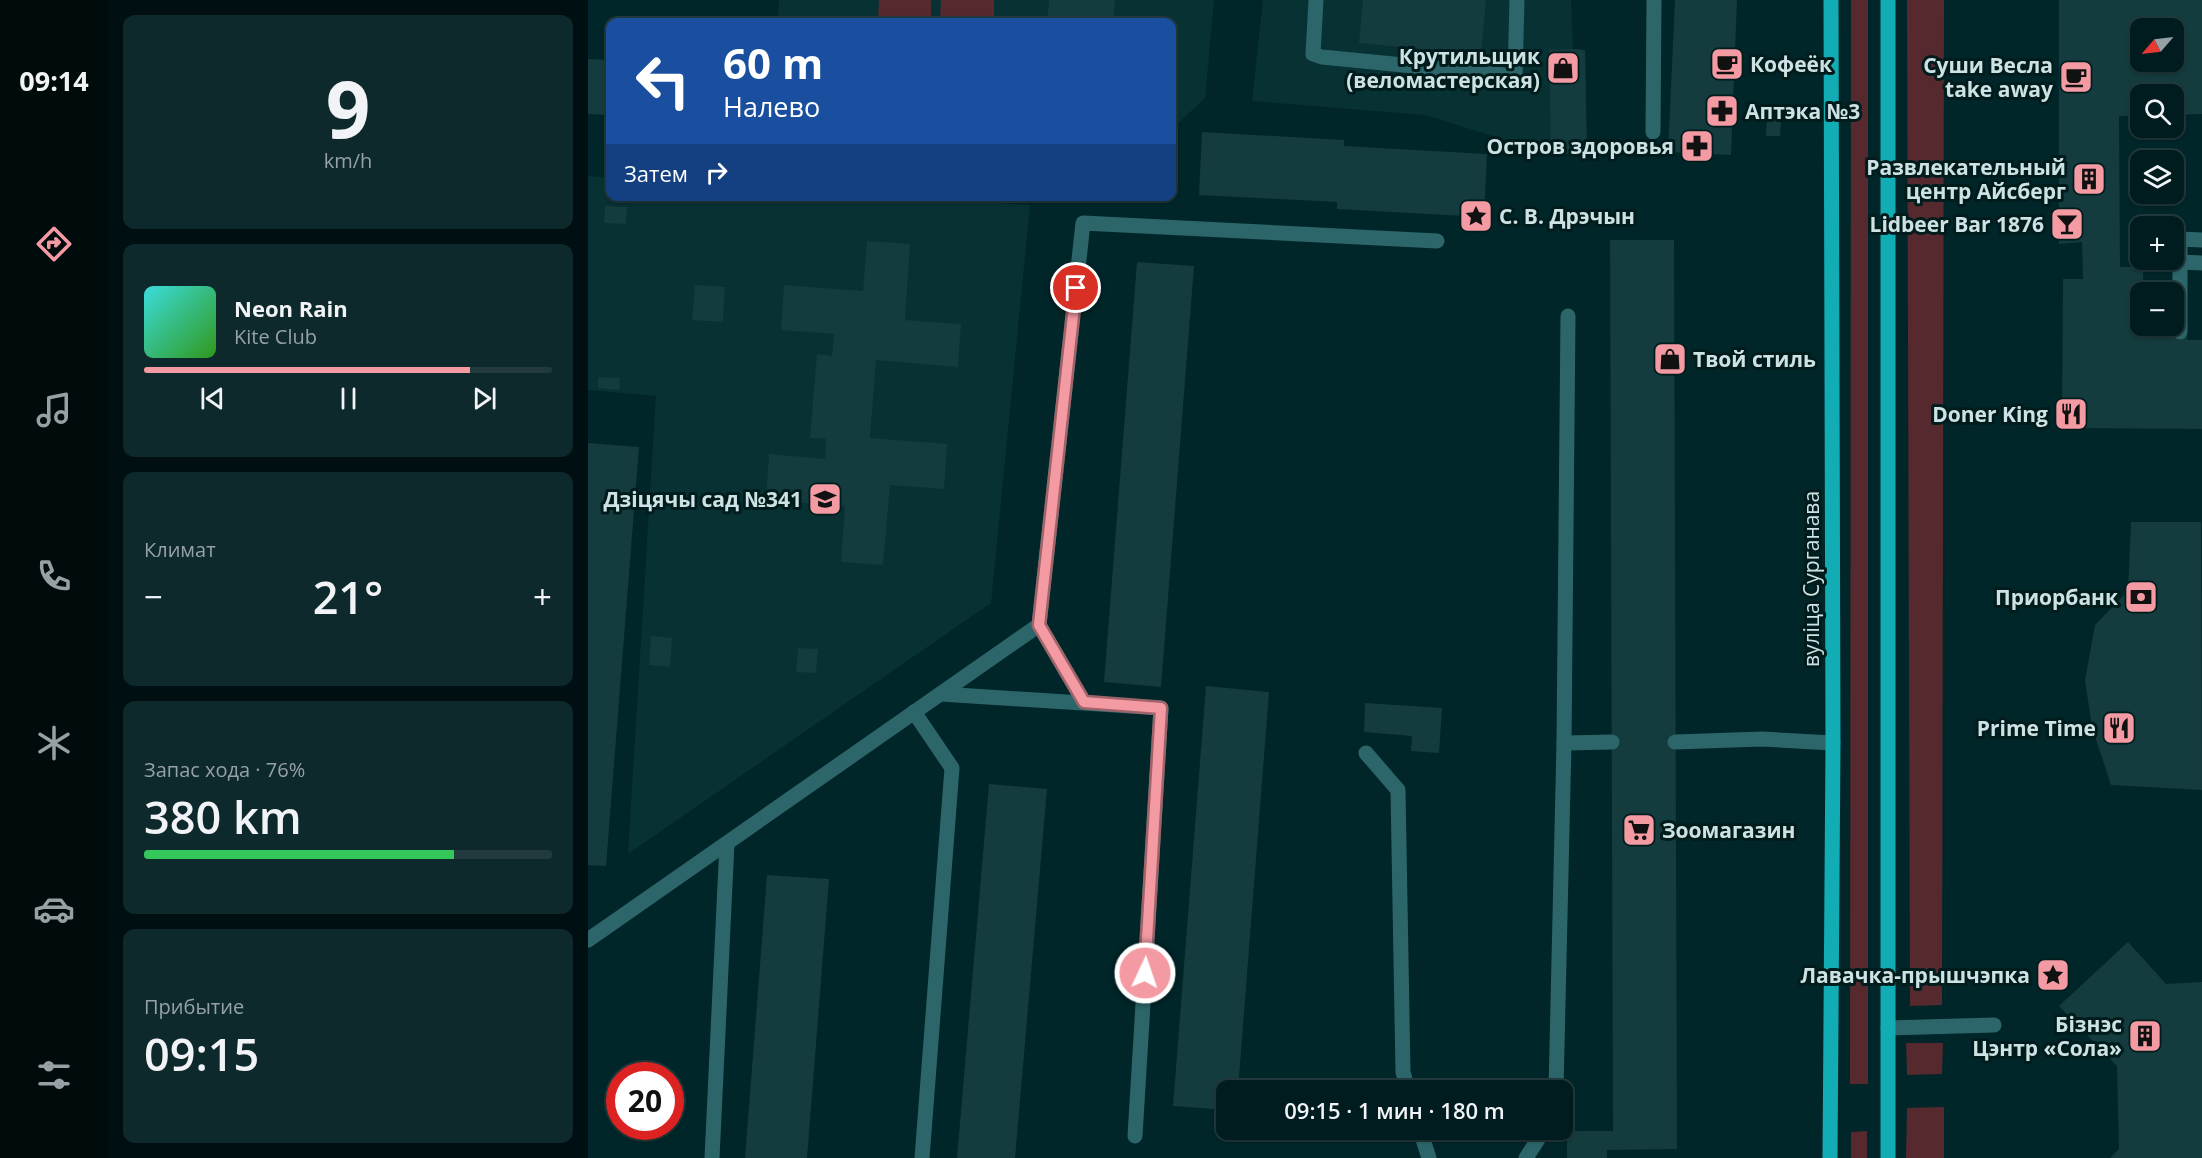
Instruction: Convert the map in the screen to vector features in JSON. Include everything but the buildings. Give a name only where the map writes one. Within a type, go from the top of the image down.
[{"type":"main road","name":"вуліца Сурганава","points":[[1830,0],[1833,742],[1830,1158]]},
{"type":"main road","points":[[1888,0],[1888,1158]]},
{"type":"lane","points":[[1316,0],[1313,54],[1322,57],[1515,76],[1517,0]]},
{"type":"lane","points":[[1653,132],[1654,0]]},
{"type":"lane","points":[[1084,702],[1039,625],[1083,223],[1437,241]]},
{"type":"lane","points":[[2184,240],[2202,240]]},
{"type":"lane","points":[[2184,262],[2202,263]]},
{"type":"lane","points":[[1556,1080],[1564,743],[1568,316]]},
{"type":"lane","points":[[588,940],[1039,625]]},
{"type":"lane","points":[[941,694],[1161,708],[1135,1136]]},
{"type":"lane","points":[[914,712],[952,768],[922,1158]]},
{"type":"lane","points":[[1675,742],[1762,739],[1833,742]]},
{"type":"lane","points":[[1564,743],[1612,742]]},
{"type":"lane","points":[[1366,753],[1398,790],[1403,1072],[1405,1080]]},
{"type":"lane","points":[[712,1158],[727,843]]},
{"type":"lane","points":[[1888,1028],[1994,1025]]},
{"type":"lane","points":[[1423,1140],[1429,1158]]},
{"type":"lane","points":[[1526,1158],[1538,1140]]},
{"type":"shaded area","points":[[779,0],[1214,0],[1205,98],[1176,125],[1176,18],[778,18]]},
{"type":"shaded area","points":[[879,0],[931,0],[931,18],[878,18]]},
{"type":"shaded area","points":[[941,0],[994,0],[994,18],[940,18]]},
{"type":"shaded area","points":[[1263,0],[1571,0],[1573,49],[1585,50],[1587,154],[1551,154],[1425,115],[1252,101]]},
{"type":"shaded area","points":[[1851,0],[1868,0],[1868,1084],[1850,1084]]},
{"type":"shaded area","points":[[1907,0],[1944,0],[1942,1005],[1910,1006]]},
{"type":"shaded area","name":"Дзіцячы сад №341","points":[[588,176],[606,178],[606,201],[971,201],[1030,205],[991,603],[628,854],[656,396],[588,390]]},
{"type":"shaded area","points":[[1906,1043],[1943,1043],[1942,1074],[1907,1075]]},
{"type":"shaded area","points":[[1944,1107],[1944,1158],[1906,1158],[1907,1108]]},
{"type":"shaded area","points":[[1867,1131],[1867,1158],[1851,1158],[1851,1132]]},
{"type":"place","name":"Кофеёк","points":[[1727,64]]},
{"type":"place","name":"Крутильщик (веломастерская)","points":[[1563,68]]},
{"type":"place","name":"Суши Весла take away","points":[[2076,77]]},
{"type":"place","name":"Аптэка №3","points":[[1722,111]]},
{"type":"place","name":"Остров здоровья","points":[[1697,146]]},
{"type":"place","name":"Развлекательный центр Айсберг","points":[[2089,179]]},
{"type":"place","name":"С. В. Дрэчын","points":[[1476,216]]},
{"type":"place","name":"Lidbeer Bar 1876","points":[[2067,224]]},
{"type":"place","name":"Твой стиль","points":[[1670,359]]},
{"type":"place","name":"Doner King","points":[[2071,414]]},
{"type":"place","name":"Дзіцячы сад №341","points":[[825,499]]},
{"type":"place","name":"Приорбанк","points":[[2141,597]]},
{"type":"place","name":"Prime Time","points":[[2119,728]]},
{"type":"place","name":"Зоомагазин","points":[[1639,830]]},
{"type":"place","name":"Лавачка-прышчэпка","points":[[2053,975]]},
{"type":"place","name":"Бізнэс Цэнтр «Сола»","points":[[2145,1036]]},
{"type":"route","points":[[1076,288],[1039,625],[1084,702],[1161,708],[1145,973]]}]
